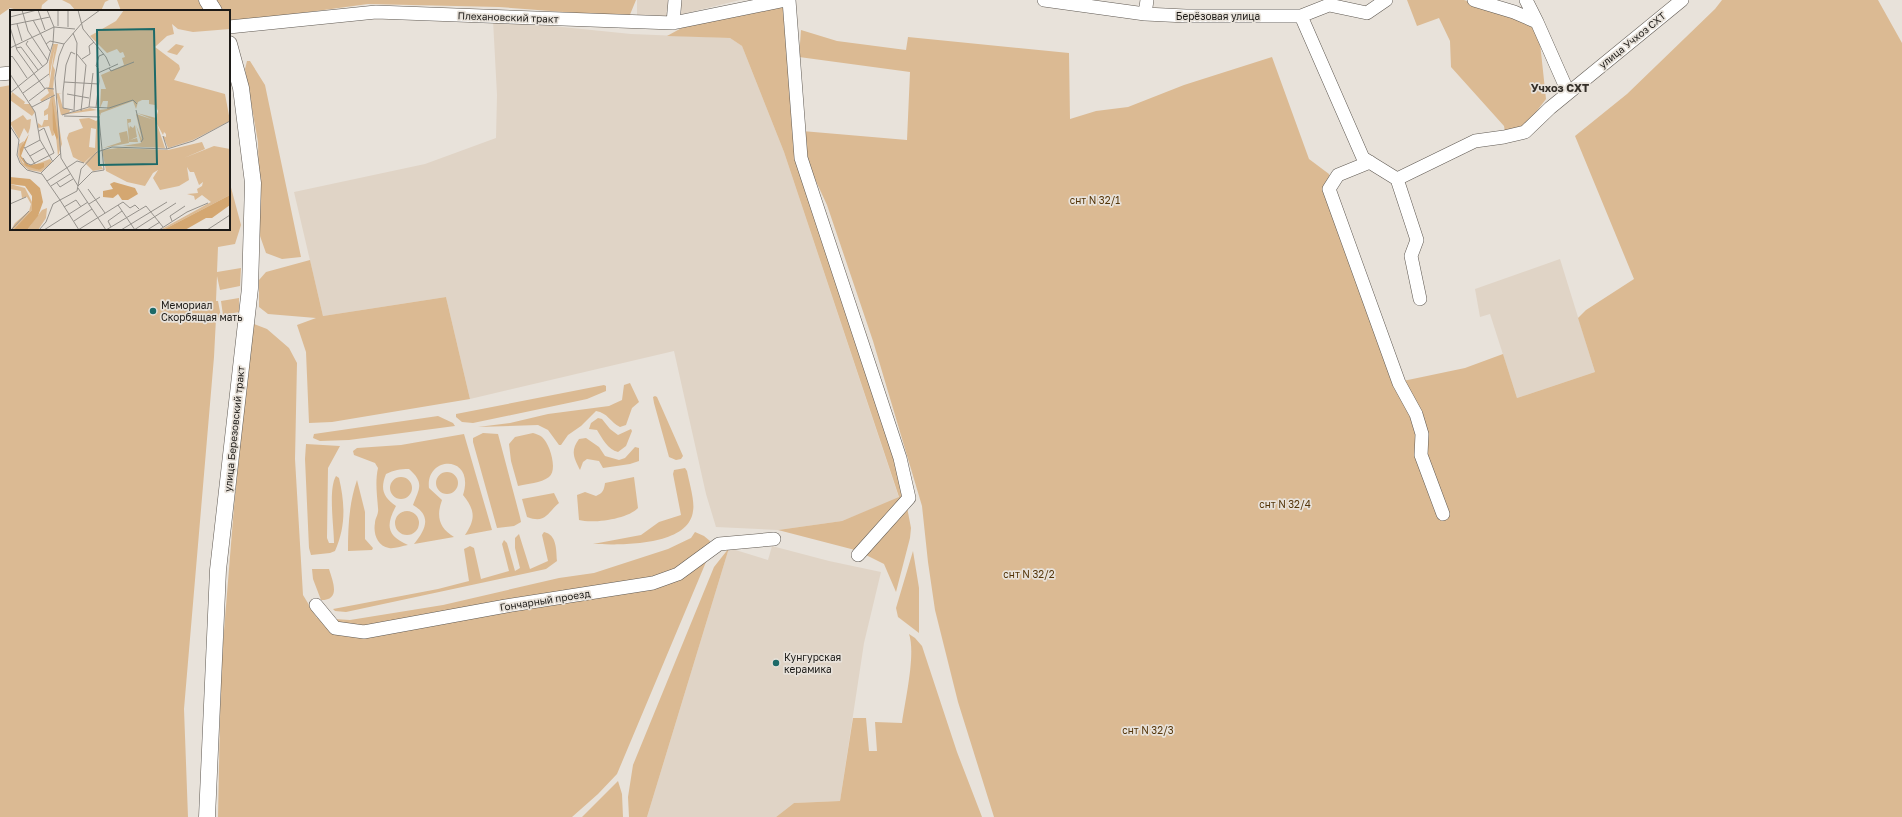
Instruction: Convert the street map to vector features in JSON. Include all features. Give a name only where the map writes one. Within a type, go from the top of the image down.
[{"type":"main road","points":[[207,0],[213,10]]},
{"type":"main road","name":"улица Березовский тракт","points":[[206,817],[218,570],[250,288],[253,183],[242,88],[230,47]]},
{"type":"street","points":[[673,23],[675,0]]},
{"type":"street","points":[[788,0],[801,158],[900,458],[909,498],[858,555]]},
{"type":"street","name":"Плехановский тракт","points":[[230,27],[376,12],[673,23],[788,0]]},
{"type":"street","name":"Берёзовая улица","points":[[1044,0],[1145,14],[1186,16],[1301,16],[1329,5],[1367,13],[1386,0]]},
{"type":"street","points":[[1145,14],[1147,0]]},
{"type":"street","points":[[1474,0],[1514,12],[1537,22]]},
{"type":"street","points":[[1526,0],[1568,92]]},
{"type":"street","name":"улица Учхоз СХТ","points":[[1397,179],[1475,141],[1504,137],[1525,132],[1568,92],[1682,0]]},
{"type":"street","points":[[1301,16],[1363,158],[1397,179],[1417,240],[1412,256],[1420,299]]},
{"type":"street","points":[[0,74],[10,73]]},
{"type":"street","points":[[1370,162],[1338,175],[1329,189],[1398,383],[1416,414],[1422,434],[1421,455],[1443,514]]},
{"type":"street","name":"Гончарный проезд","points":[[316,605],[335,628],[364,632],[514,604],[653,583],[678,574],[719,544],[774,539]]},
{"type":"shaded area","points":[[637,0],[740,0],[667,18],[637,17]]},
{"type":"shaded area","points":[[493,20],[631,34],[730,38],[742,46],[784,152],[899,498],[842,521],[778,530],[716,527],[706,494],[674,351],[470,399],[446,297],[323,316],[294,192],[425,164],[496,138],[497,95]]},
{"type":"shaded area","points":[[1560,259],[1595,372],[1517,398],[1490,314],[1480,317],[1475,289]]},
{"type":"shaded area","points":[[772,546],[829,561],[881,572],[864,643],[840,801],[794,803],[776,817],[647,817],[729,548],[768,560]]},
{"type":"green space","points":[[0,0],[48,0],[42,5],[41,10],[17,10],[10,8],[0,15]]},
{"type":"green space","points":[[62,0],[109,0],[105,2],[101,10],[75,10],[70,4]]},
{"type":"green space","points":[[117,0],[198,0],[204,10],[121,10]]},
{"type":"green space","points":[[212,0],[636,0],[629,17],[499,7],[368,4],[230,23],[230,10],[219,10]]},
{"type":"green space","points":[[1407,0],[1464,0],[1538,24],[1546,99],[1526,125],[1505,132],[1504,126],[1451,67],[1450,41],[1439,18],[1417,26]]},
{"type":"green space","points":[[1722,0],[1878,0],[1902,43],[1902,817],[994,817],[958,702],[935,610],[922,506],[873,341],[827,205],[808,164],[802,131],[907,140],[910,72],[799,57],[801,30],[837,41],[906,50],[908,37],[1069,53],[1070,119],[1096,111],[1128,107],[1184,85],[1272,57],[1309,159],[1329,174],[1333,190],[1403,381],[1465,368],[1503,354],[1517,398],[1595,372],[1578,318],[1586,310],[1634,279],[1575,136],[1627,94],[1715,9]]},
{"type":"green space","points":[[785,4],[797,162],[897,461],[905,498],[855,550],[778,530],[842,521],[899,497],[784,152],[742,46],[730,38],[667,36],[687,25]]},
{"type":"green space","points":[[247,61],[250,61],[265,85],[301,257],[282,259],[266,253],[260,236],[258,142],[245,69]]},
{"type":"green space","points":[[10,85],[10,230],[230,230],[230,184],[241,225],[235,244],[218,247],[217,272],[241,268],[240,286],[220,290],[217,276],[216,301],[218,301],[221,317],[216,318],[184,709],[188,817],[0,817],[0,87]]},
{"type":"green space","points":[[310,260],[323,316],[446,297],[470,399],[332,422],[309,423],[306,352],[297,325],[316,318],[268,314],[259,307],[259,280],[266,272]]},
{"type":"green space","points":[[239,298],[239,312],[223,315],[221,301]]},
{"type":"green space","points":[[254,324],[267,329],[289,348],[297,363],[295,459],[303,595],[317,618],[350,620],[443,605],[559,578],[594,573],[668,549],[691,538],[695,532],[704,536],[710,541],[706,562],[617,774],[598,794],[572,817],[218,817],[221,668],[250,331]]},
{"type":"green space","points":[[630,383],[639,402],[632,408],[626,425],[620,427],[600,412],[596,411],[581,426],[568,435],[561,445],[559,445],[548,430],[538,425],[478,427],[510,423],[548,414],[609,406],[622,400],[624,385]]},
{"type":"green space","points":[[604,385],[606,386],[606,391],[587,399],[473,423],[462,422],[456,417],[456,414]]},
{"type":"green space","points":[[653,397],[657,397],[683,456],[681,459],[676,460],[669,457],[654,403]]},
{"type":"green space","points":[[438,416],[453,423],[455,426],[349,440],[320,441],[313,438],[314,434]]},
{"type":"green space","points":[[598,418],[602,419],[610,429],[618,435],[631,429],[632,431],[626,446],[618,452],[614,451],[597,430],[589,429],[591,423]]},
{"type":"green space","points":[[483,433],[498,434],[521,522],[514,526],[497,528],[473,442],[473,438]]},
{"type":"green space","points":[[533,433],[541,436],[548,445],[553,463],[552,474],[542,481],[518,486],[511,461],[509,444],[515,437]]},
{"type":"green space","points":[[464,434],[492,530],[465,535],[471,524],[473,515],[470,505],[463,495],[465,482],[463,472],[457,466],[449,464],[441,465],[434,469],[430,477],[429,488],[442,500],[439,511],[440,521],[445,530],[454,537],[414,544],[422,533],[425,523],[423,514],[413,505],[419,490],[419,482],[409,469],[400,470],[386,474],[383,488],[388,499],[396,506],[391,519],[390,529],[395,537],[408,545],[391,548],[381,545],[375,535],[375,521],[378,510],[376,483],[378,468],[375,463],[354,455],[353,451],[357,448],[401,445]]},
{"type":"green space","points":[[586,438],[599,447],[605,456],[619,460],[625,458],[635,447],[639,448],[639,461],[630,464],[603,468],[599,461],[587,459],[583,462],[580,470],[574,451],[576,443],[579,439]]},
{"type":"green space","points":[[306,444],[340,446],[328,468],[327,538],[329,543],[334,543],[332,490],[336,476],[339,478],[342,497],[343,524],[339,542],[335,551],[330,553],[311,555],[309,548],[305,459]]},
{"type":"green space","points":[[685,468],[692,491],[693,502],[693,511],[689,523],[679,531],[666,538],[635,543],[593,544],[641,535],[659,522],[681,515],[673,474],[674,470]]},
{"type":"green space","points":[[447,472],[455,475],[458,483],[455,491],[447,494],[439,491],[436,483],[439,475]]},
{"type":"green space","points":[[401,477],[409,480],[412,488],[409,496],[401,499],[393,496],[390,488],[393,480]]},
{"type":"green space","points":[[634,477],[638,508],[633,512],[610,520],[579,520],[577,495],[585,492],[596,496],[603,491],[605,483]]},
{"type":"green space","points":[[357,480],[365,512],[365,539],[373,548],[372,550],[348,551],[348,533],[352,497]]},
{"type":"green space","points":[[554,493],[559,503],[546,516],[538,519],[527,517],[522,499]]},
{"type":"green space","points":[[907,507],[911,528],[910,538],[896,592],[884,564],[862,553]]},
{"type":"green space","points":[[407,511],[416,514],[419,523],[416,532],[407,535],[398,532],[395,523],[398,514]]},
{"type":"green space","points":[[544,532],[554,539],[557,561],[546,569],[346,612],[335,611],[333,609],[438,589],[469,581],[464,549],[470,546],[474,548],[481,579],[509,571],[502,544],[504,540],[507,543],[515,571],[520,568],[515,548],[515,538],[519,534],[530,569],[548,561],[542,535]]},
{"type":"green space","points":[[729,548],[647,817],[629,817],[628,797],[633,765],[714,567]]},
{"type":"green space","points":[[913,551],[919,588],[919,633],[898,617],[896,608]]},
{"type":"green space","points":[[312,569],[329,569],[334,585],[333,594],[331,597],[321,600],[313,579]]},
{"type":"green space","points":[[909,634],[922,646],[957,752],[982,817],[776,817],[794,803],[840,801],[853,718],[866,718],[869,751],[877,751],[875,722],[902,723],[911,665],[911,643]]},
{"type":"green space","points":[[618,781],[622,794],[623,817],[582,817]]},
{"type":"place","name":"Мемориал Скорбящая мать","points":[[153,311]]},
{"type":"place","name":"Кунгурская керамика","points":[[776,663]]},
{"type":"district","name":"Учхоз СХТ","points":[[1560,87]]},
{"type":"park label","name":"снт N 32/1","points":[[1095,200]]},
{"type":"park label","name":"снт N 32/4","points":[[1285,504]]},
{"type":"park label","name":"снт N 32/2","points":[[1029,574]]},
{"type":"park label","name":"снт N 32/3","points":[[1148,730]]}]
